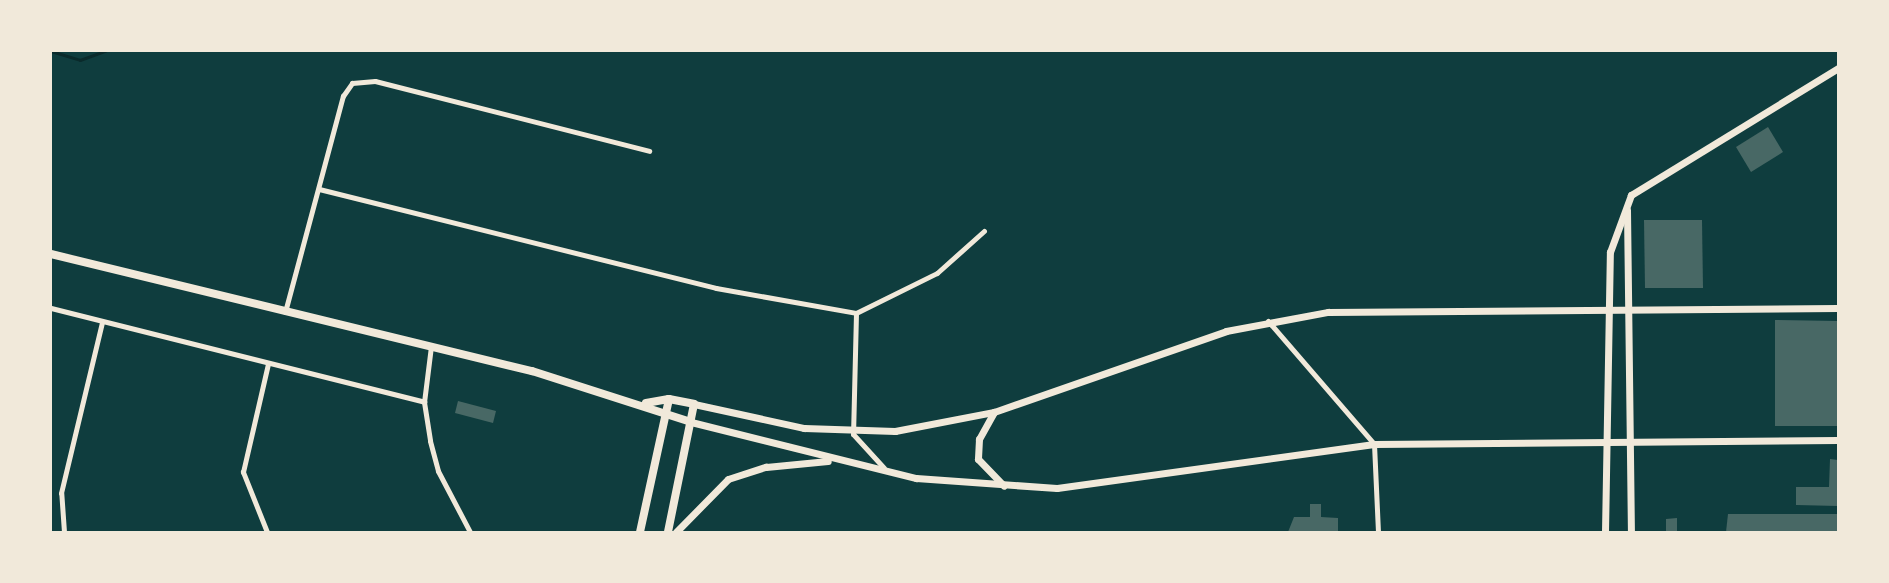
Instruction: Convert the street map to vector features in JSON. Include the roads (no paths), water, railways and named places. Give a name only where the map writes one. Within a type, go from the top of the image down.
[{"type":"main road","points":[[1605,532],[1605,441],[1614,233],[1634,190],[1838,68]]},
{"type":"main road","points":[[1627,210],[1631,309],[1631,532]]},
{"type":"main road","points":[[51,254],[431,346],[646,403],[665,416],[832,461],[1005,487],[1132,481],[1374,444],[1838,440]]},
{"type":"main road","points":[[646,403],[669,398],[853,434],[994,412],[1269,321],[1356,311],[1838,308]]},
{"type":"main road","points":[[640,532],[669,398]]},
{"type":"main road","points":[[668,532],[694,404]]},
{"type":"main road","points":[[994,412],[978,459],[1005,487]]},
{"type":"main road","points":[[676,532],[728,479],[766,467],[832,461]]},
{"type":"street","points":[[285,312],[347,88],[375,81],[649,150]]},
{"type":"street","points":[[319,189],[716,288],[856,313],[937,273],[984,231]]},
{"type":"street","points":[[51,308],[424,402]]},
{"type":"street","points":[[856,313],[853,434],[887,471]]},
{"type":"street","points":[[1269,321],[1374,444],[1378,532]]},
{"type":"street","points":[[64,532],[61,493],[102,322]]},
{"type":"street","points":[[431,346],[424,402],[438,471],[470,532]]},
{"type":"street","points":[[267,532],[243,472],[268,364]]},
{"type":"waterway","points":[[51,51],[80,60],[105,51]]}]
